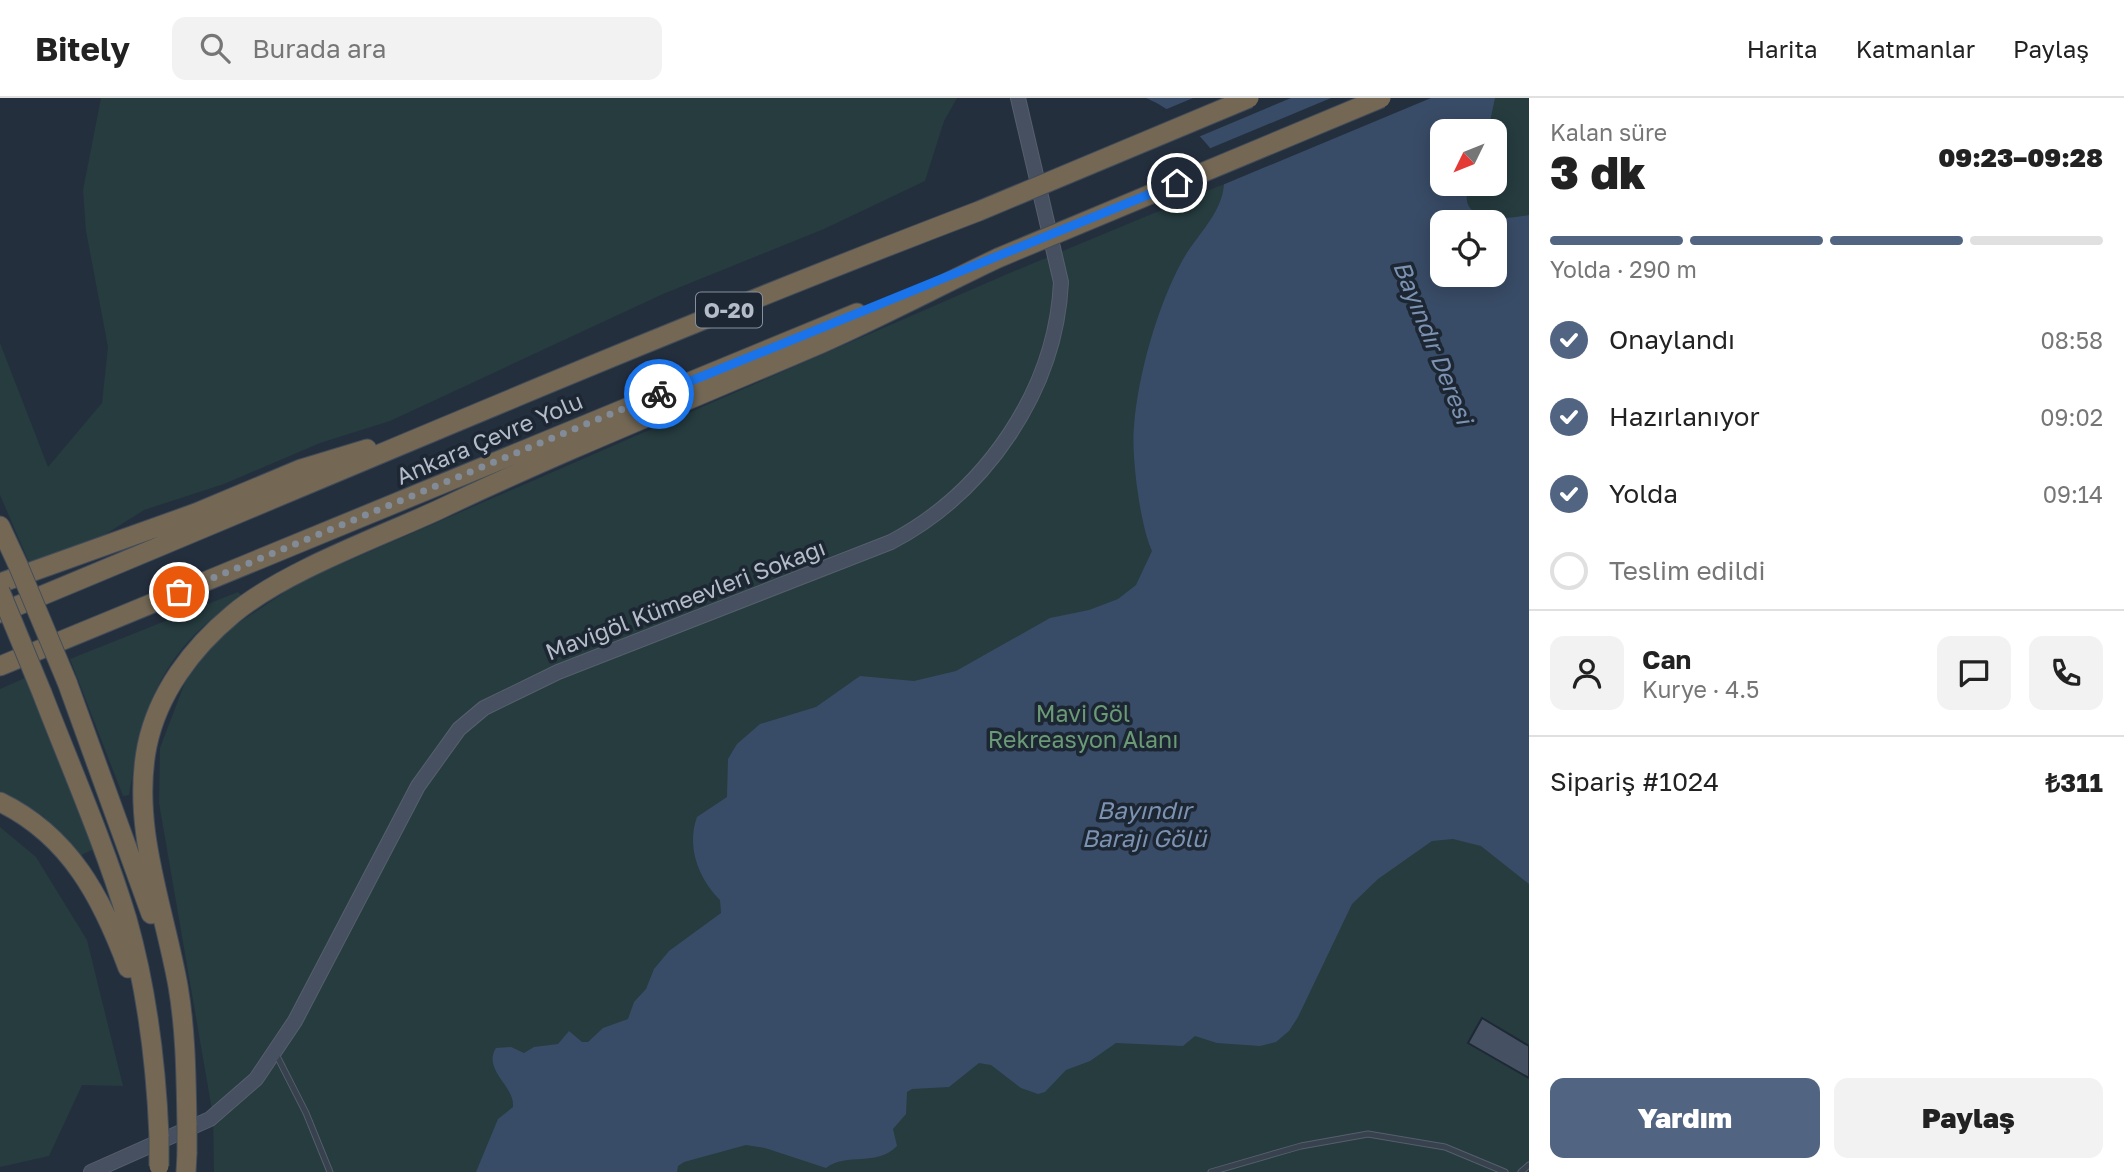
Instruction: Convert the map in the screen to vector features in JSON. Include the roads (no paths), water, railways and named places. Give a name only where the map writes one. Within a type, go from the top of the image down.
[{"type":"highway","name":"Ankara Çevre Yolu","points":[[0,613],[481,414],[604,359],[979,211],[1249,98]]},
{"type":"highway","name":"O-20","points":[[998,258],[1381,98]]},
{"type":"highway","name":"Ankara Çevre Yolu","points":[[0,666],[777,344],[998,258]]},
{"type":"highway","points":[[186,1163],[185,1032],[142,811],[143,775],[156,719],[178,672],[195,650],[234,613],[298,575],[617,429],[825,341],[998,258]]},
{"type":"highway","points":[[0,583],[195,513],[302,470],[481,414]]},
{"type":"highway","points":[[0,526],[67,682],[122,828],[163,956],[187,1125]]},
{"type":"highway","points":[[0,591],[42,693],[127,920],[146,1000],[156,1077],[158,1170]]},
{"type":"highway","points":[[0,802],[36,824],[62,847],[85,874],[108,916],[132,979],[159,1136]]},
{"type":"street","name":"Mavigöl Kümeevleri Sokağı","points":[[91,1172],[210,1119],[243,1093],[275,1053],[418,786],[459,729],[475,715],[516,690],[558,672],[891,542],[923,525],[972,482],[992,458],[1026,405],[1051,347],[1060,313],[1061,282],[1018,98]]},
{"type":"lane","points":[[275,1053],[306,1113],[330,1172]]},
{"type":"lane","points":[[1211,1172],[1301,1146],[1368,1134],[1445,1147],[1505,1172]]},
{"type":"lane","points":[[1521,1172],[1529,1165]]},
{"type":"water","name":"Bayındır Barajı Gölü","points":[[1146,98],[1495,98],[1491,119],[1430,119],[1430,196],[1467,196],[1472,210],[1430,210],[1430,287],[1507,287],[1507,218],[1529,215],[1529,884],[1481,846],[1453,839],[1432,841],[1378,879],[1352,904],[1298,1017],[1289,1031],[1276,1042],[1260,1046],[1217,1043],[1195,1036],[1183,1046],[1116,1043],[1090,1061],[1066,1070],[1045,1092],[1038,1094],[1021,1088],[991,1065],[979,1063],[949,1087],[912,1089],[907,1092],[906,1114],[893,1129],[897,1146],[880,1156],[834,1163],[826,1168],[765,1148],[746,1145],[684,1162],[678,1166],[677,1172],[476,1172],[498,1119],[513,1107],[509,1092],[493,1064],[496,1048],[511,1047],[524,1053],[534,1047],[558,1044],[569,1031],[582,1042],[588,1042],[603,1028],[628,1019],[634,1002],[646,989],[654,969],[669,951],[721,913],[720,900],[706,882],[696,862],[694,828],[697,817],[727,797],[728,759],[737,744],[760,724],[816,707],[860,676],[914,681],[956,671],[1050,618],[1089,610],[1118,599],[1136,585],[1152,551],[1140,508],[1134,454],[1136,406],[1144,364],[1172,281],[1187,253],[1215,213],[1223,192],[1224,180],[1215,155],[1206,143],[1169,111]]},
{"type":"water label","name":"Bayındır Deresi","points":[[1434,342]]},
{"type":"park label","name":"Mavi Göl Rekreasyon Alanı","points":[[1083,726]]}]
